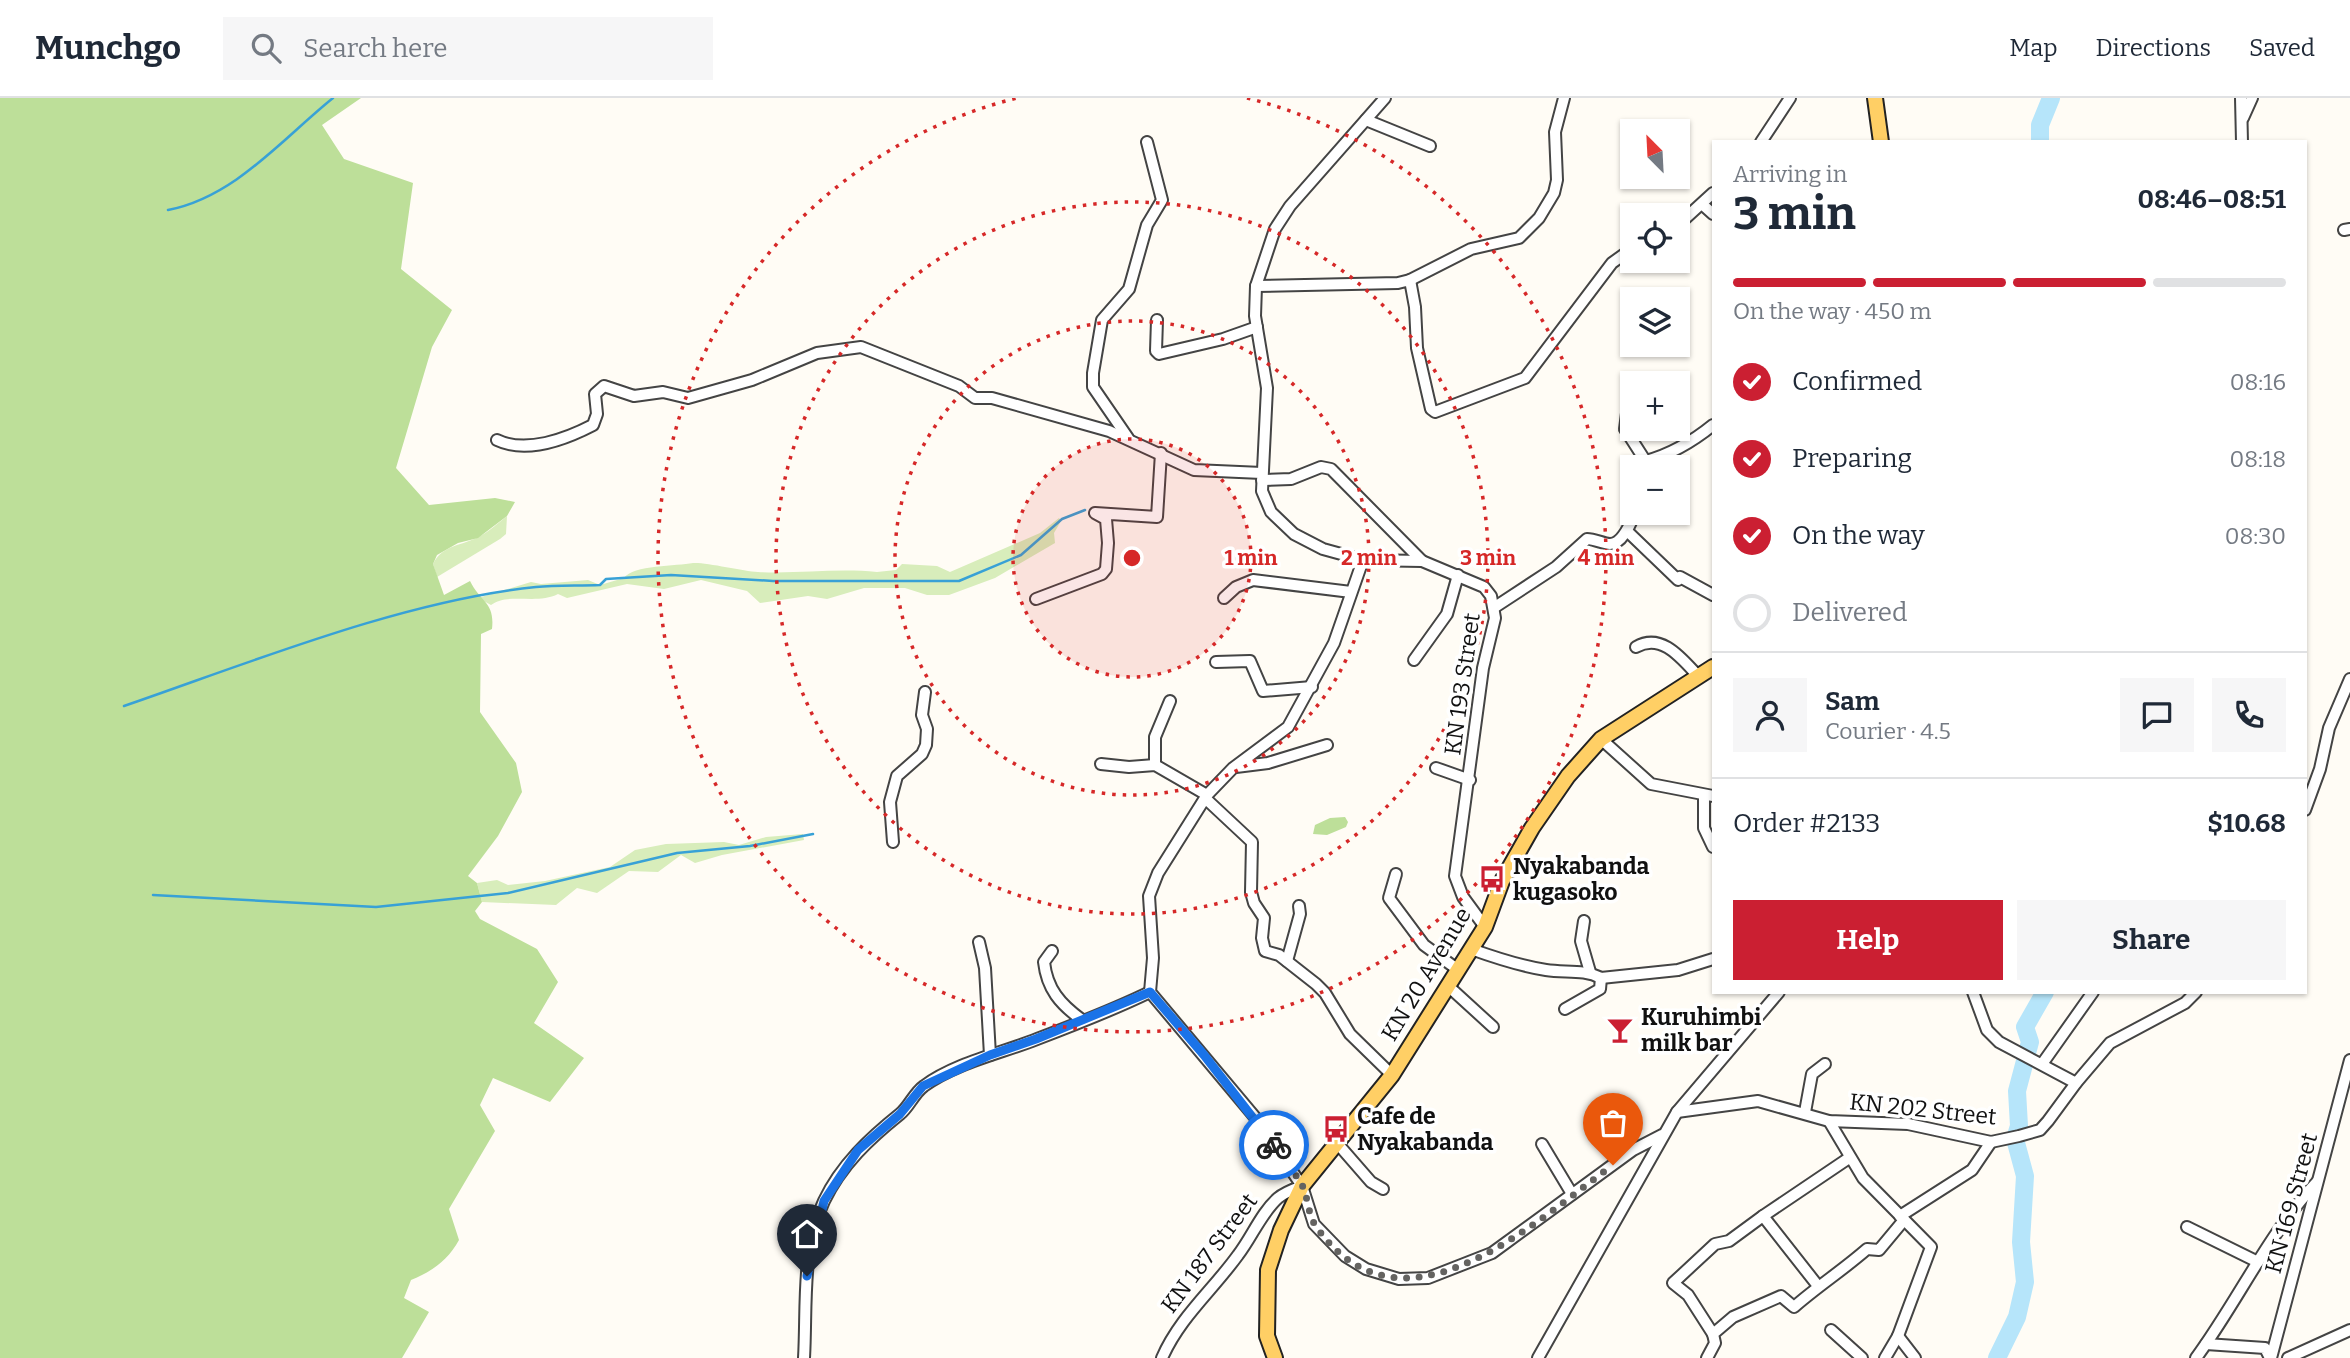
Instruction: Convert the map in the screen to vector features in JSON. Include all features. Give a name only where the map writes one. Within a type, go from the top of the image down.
[{"type":"main road","points":[[1875,98],[1881,140]]},
{"type":"main road","name":"KN 20 Avenue","points":[[1275,1358],[1267,1336],[1268,1270],[1281,1230],[1302,1186],[1392,1075],[1485,927],[1502,881],[1532,828],[1567,776],[1601,739],[1712,668]]},
{"type":"street","name":"KN 193 Street","points":[[1385,98],[1290,206],[1275,229],[1256,286],[1257,327],[1267,388],[1262,491],[1270,512],[1294,534],[1322,549],[1363,560],[1422,561],[1483,587],[1495,607],[1483,668],[1455,876],[1463,897],[1485,927]]},
{"type":"street","points":[[1256,286],[1398,283],[1410,280],[1471,249],[1518,238],[1539,218],[1554,193],[1557,180],[1555,132],[1564,98]]},
{"type":"street","points":[[1763,140],[1790,98]]},
{"type":"street","points":[[2241,98],[2242,140]]},
{"type":"street","points":[[2242,120],[2252,98]]},
{"type":"street","points":[[1366,120],[1430,146]]},
{"type":"street","points":[[1129,438],[1093,387],[1093,373],[1102,320],[1129,289],[1147,225],[1162,200],[1147,142]]},
{"type":"street","points":[[1690,215],[1712,194]]},
{"type":"street","points":[[1703,205],[1712,213]]},
{"type":"street","points":[[1410,280],[1415,307],[1417,348],[1432,410],[1435,412],[1524,378],[1612,263],[1620,257]]},
{"type":"street","points":[[1157,320],[1158,354],[1223,339],[1257,327]]},
{"type":"street","points":[[497,440],[504,444],[530,445],[556,441],[580,432],[593,425],[597,414],[595,394],[604,386],[634,396],[663,392],[688,398],[752,380],[817,353],[861,347],[959,386],[975,398],[992,398],[1129,438],[1194,470],[1291,479],[1321,467],[1331,468],[1422,561]]},
{"type":"street","points":[[1668,455],[1701,437],[1712,426]]},
{"type":"street","points":[[1036,599],[1102,574],[1106,569],[1108,528],[1106,519],[1095,513],[1157,517],[1161,453]]},
{"type":"street","points":[[1495,607],[1556,567],[1587,539],[1610,544],[1627,531],[1630,525]]},
{"type":"street","points":[[1627,531],[1678,580],[1681,577],[1712,594]]},
{"type":"street","points":[[1363,560],[1334,643],[1289,727],[1233,768],[1206,797],[1158,873],[1149,896],[1153,958],[1150,992],[1259,1122],[1302,1186],[1314,1224],[1345,1256],[1366,1269],[1399,1279],[1428,1278],[1492,1252],[1633,1150],[1662,1135]]},
{"type":"street","points":[[1414,660],[1447,614],[1458,575]]},
{"type":"street","points":[[1224,598],[1236,587],[1254,580],[1351,592]]},
{"type":"street","points":[[1636,647],[1646,641],[1657,641],[1676,654],[1699,677]]},
{"type":"street","points":[[1216,662],[1250,661],[1264,691],[1312,687]]},
{"type":"street","points":[[2307,805],[2320,769],[2329,728],[2350,679]]},
{"type":"street","points":[[893,842],[890,802],[897,776],[922,754],[926,744],[927,729],[922,715],[925,692]]},
{"type":"street","points":[[1155,765],[1154,737],[1170,701]]},
{"type":"street","points":[[1601,739],[1651,784],[1711,796],[1704,828],[1712,844]]},
{"type":"street","points":[[1233,768],[1268,763],[1327,746]]},
{"type":"street","points":[[1101,764],[1129,767],[1155,765],[1206,797],[1252,842],[1251,892],[1254,903],[1264,918],[1262,938],[1265,951],[1279,955],[1325,993],[1350,1034],[1392,1075]]},
{"type":"street","points":[[1436,768],[1470,780]]},
{"type":"street","points":[[1396,874],[1389,898],[1424,944],[1457,969]]},
{"type":"street","points":[[1287,961],[1292,935],[1300,914],[1299,906]]},
{"type":"street","points":[[1584,920],[1581,941],[1590,972]]},
{"type":"street","points":[[979,942],[985,968],[990,1055]]},
{"type":"street","points":[[1471,949],[1509,963],[1548,970],[1590,972],[1601,978],[1678,970],[1712,959]]},
{"type":"street","points":[[1052,951],[1044,962],[1049,988],[1069,1010],[1083,1020]]},
{"type":"street","points":[[1565,1009],[1591,997],[1600,989],[1601,978]]},
{"type":"street","points":[[1447,985],[1493,1027]]},
{"type":"street","points":[[804,1358],[807,1315],[805,1294],[809,1259],[824,1201],[858,1150],[900,1114],[923,1086],[990,1055],[1150,992]]},
{"type":"street","points":[[1538,1358],[1677,1112],[1777,994]]},
{"type":"street","points":[[1974,994],[1987,1030],[2010,1048],[2076,1083]]},
{"type":"street","points":[[2037,1062],[2091,994]]},
{"type":"street","name":"KN 202 Street","points":[[1677,1112],[1743,1101],[1805,1112],[1829,1121],[1908,1124],[1991,1142],[2015,1137],[2040,1130],[2110,1043],[2185,1003],[2194,994]]},
{"type":"street","name":"KN 169 Street","points":[[2270,1358],[2318,1180],[2348,1083],[2350,1060]]},
{"type":"street","points":[[1805,1112],[1812,1074],[1825,1064]]},
{"type":"street","points":[[1829,1121],[1863,1178],[1929,1242],[1931,1251],[1898,1336],[1885,1358]]},
{"type":"street","points":[[1713,1334],[1733,1317],[1781,1296],[1794,1307],[1818,1286],[1845,1270],[1867,1249],[1880,1250],[1902,1218],[1972,1170],[1991,1142]]},
{"type":"street","points":[[1336,1143],[1371,1182],[1383,1189]]},
{"type":"street","points":[[1542,1144],[1572,1195]]},
{"type":"street","points":[[1707,1358],[1715,1343],[1713,1334],[1688,1295],[1673,1283],[1715,1244],[1729,1241],[1849,1158]]},
{"type":"street","points":[[2196,1358],[2289,1213],[2318,1180]]},
{"type":"street","name":"KN 187 Street","points":[[1162,1358],[1170,1340],[1194,1305],[1232,1263],[1272,1204],[1280,1196],[1302,1186]]},
{"type":"street","points":[[1763,1216],[1818,1286]]},
{"type":"street","points":[[2187,1227],[2258,1262]]},
{"type":"street","points":[[1831,1330],[1862,1358]]},
{"type":"street","points":[[2288,1358],[2350,1330]]},
{"type":"street","points":[[1898,1336],[1915,1358]]},
{"type":"street","points":[[2206,1344],[2264,1348],[2270,1358]]},
{"type":"green space","points":[[0,98],[361,98],[322,125],[344,159],[413,183],[401,269],[452,310],[432,347],[396,468],[429,505],[495,498],[515,502],[507,516],[478,538],[458,543],[437,555],[433,564],[444,595],[470,581],[491,613],[492,629],[481,634],[480,712],[516,763],[522,792],[498,836],[468,876],[477,883],[482,902],[475,911],[480,919],[537,949],[558,982],[534,1023],[584,1058],[550,1102],[493,1078],[480,1105],[495,1131],[449,1209],[459,1240],[439,1264],[411,1280],[404,1298],[429,1312],[402,1358],[0,1358]]},
{"type":"green space","points":[[507,516],[506,534],[437,577],[433,564],[437,557],[454,546],[484,534]]},
{"type":"green space","points":[[1059,518],[1061,521],[1054,533],[1055,543],[995,578],[949,595],[927,595],[905,588],[864,588],[827,599],[808,596],[760,603],[747,591],[701,580],[664,589],[627,584],[567,598],[558,594],[541,599],[506,599],[491,605],[478,598],[531,582],[541,584],[588,580],[600,585],[646,568],[693,563],[758,572],[877,572],[896,570],[902,564],[937,566],[950,572],[1040,533]]},
{"type":"green space","points":[[1345,817],[1348,822],[1346,827],[1327,835],[1313,834],[1315,825],[1330,818]]},
{"type":"green space","points":[[803,834],[804,840],[722,855],[695,863],[681,855],[658,872],[629,871],[597,893],[577,888],[556,905],[482,902],[477,883],[497,880],[508,885],[545,881],[610,867],[635,850],[666,844],[724,842],[739,845],[766,837]]},
{"type":"waterway","points":[[168,210],[215,193],[236,180],[333,98]]},
{"type":"waterway","points":[[2040,140],[2040,125],[2051,98]]},
{"type":"waterway","points":[[124,706],[328,635],[433,605],[485,594],[536,587],[600,585],[606,579],[671,575],[773,581],[959,581],[1021,555],[1062,519],[1085,510]]},
{"type":"waterway","points":[[153,895],[376,907],[508,893],[677,853],[750,846],[813,834]]},
{"type":"waterway","points":[[1997,1358],[2017,1317],[2025,1282],[2021,1242],[2025,1176],[2015,1139],[2019,1126],[2017,1091],[2030,1042],[2025,1027],[2044,994]]},
{"type":"waterway","points":[[2025,1275],[2031,1281]]},
{"type":"way so far","points":[[1274,1145],[1302,1186],[1314,1224],[1329,1241],[1345,1256],[1366,1269],[1399,1279],[1428,1278],[1452,1271],[1492,1252],[1613,1165]]},
{"type":"place","name":"Nyakabanda kugasoko","points":[[1492,879]]},
{"type":"place","name":"Kuruhimbi milk bar","points":[[1620,1030]]},
{"type":"place","name":"Cafe de Nyakabanda","points":[[1336,1129]]},
{"type":"route","points":[[807,1276],[824,1201],[858,1150],[884,1124],[900,1114],[923,1086],[990,1055],[1150,992],[1259,1122],[1274,1145]]}]
